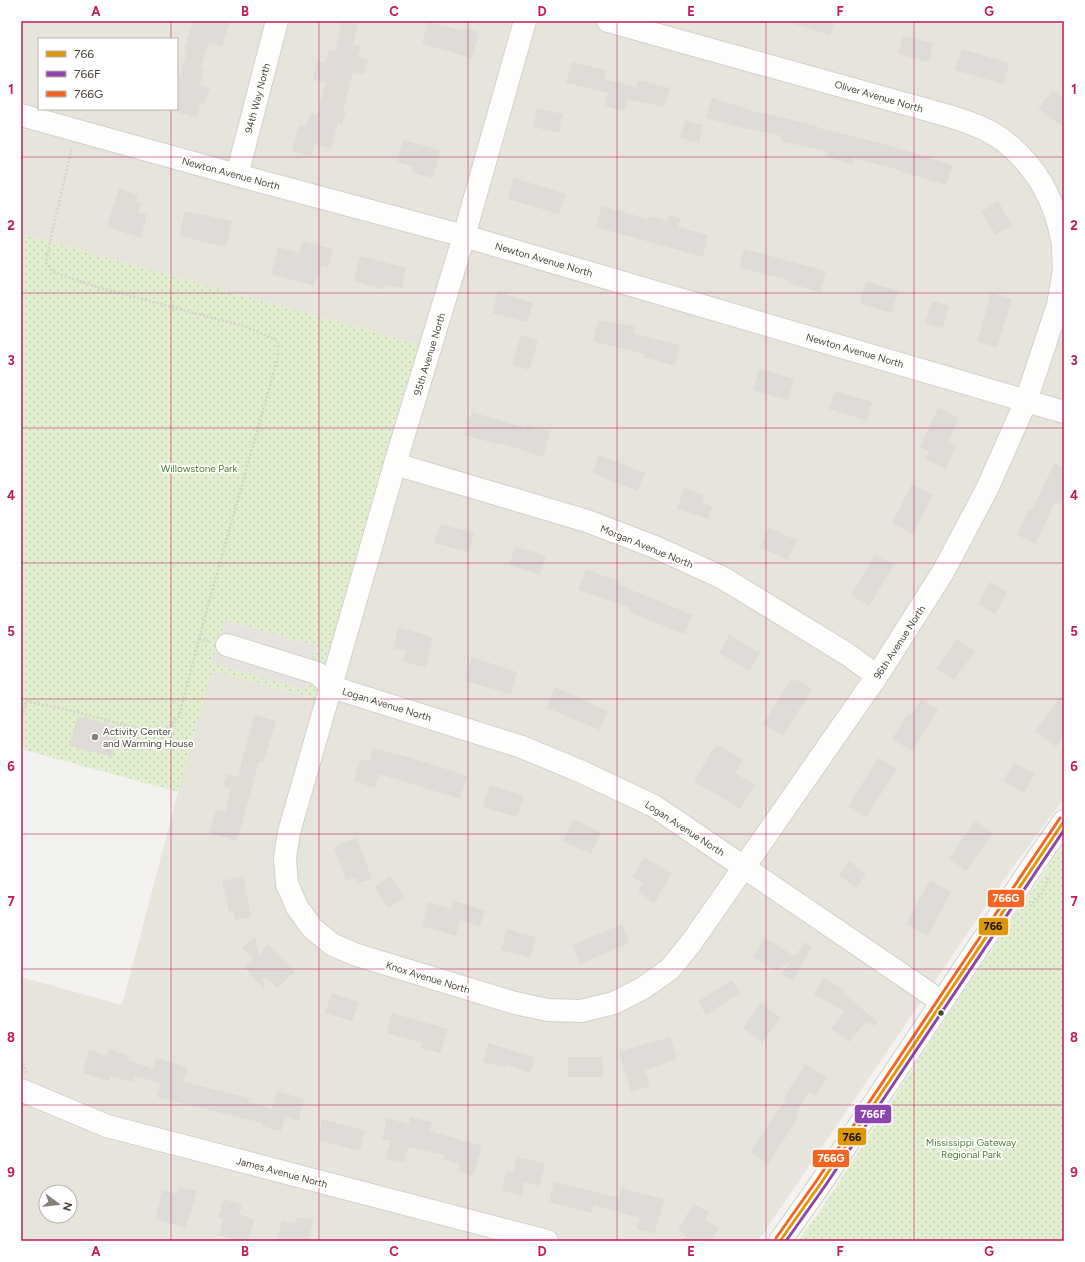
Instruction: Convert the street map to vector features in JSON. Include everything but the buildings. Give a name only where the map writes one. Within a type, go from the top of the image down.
[{"type":"street","name":"94th Way North","points":[[237,175],[277,21]]},
{"type":"street","name":"95th Avenue North","points":[[332,687],[395,464],[464,236],[525,21]]},
{"type":"street","name":"Oliver Avenue North","points":[[608,21],[949,116],[980,128],[1004,141],[1026,162],[1044,185],[1056,212],[1062,240],[1064,270],[1058,305],[1026,401]]},
{"type":"street","name":"Newton Avenue North","points":[[21,115],[464,236],[1064,412]]},
{"type":"street","name":"96th Avenue North","points":[[744,867],[877,676],[943,572],[987,489],[1026,401]]},
{"type":"street","name":"Morgan Avenue North","points":[[395,464],[587,521],[655,547],[723,578],[847,654],[877,676]]},
{"type":"street","points":[[227,645],[317,672],[332,687]]},
{"type":"street","name":"Logan Avenue North","points":[[332,687],[522,747],[582,772],[654,806],[942,1002]]},
{"type":"street","name":"Knox Avenue North","points":[[332,687],[289,832],[285,858],[287,884],[296,907],[312,928],[333,945],[357,955],[515,1003],[548,1010],[582,1011],[614,1003],[643,988],[670,968],[690,943],[744,867]]},
{"type":"street","points":[[780,1241],[1064,821]]},
{"type":"street","name":"James Avenue North","points":[[21,1090],[107,1126],[547,1241]]},
{"type":"path","points":[[21,720],[26,701],[77,712],[146,731],[168,728],[179,716],[207,609],[278,357],[278,341],[247,327],[97,287],[53,272],[46,263],[77,130]]},
{"type":"shaded area","points":[[21,21],[1064,21],[1064,799],[1012,868],[758,1241],[21,1241],[21,977],[122,1005],[212,670],[316,699],[420,345],[21,234]]},
{"type":"shaded area","points":[[225,620],[317,646],[305,690],[211,663]]},
{"type":"green space","name":"Willowstone Park","points":[[21,234],[420,345],[317,699],[212,670],[178,792],[21,749]]},
{"type":"green space","name":"Mississippi Gateway Regional Park","points":[[1064,843],[1064,1241],[798,1241],[820,1211],[948,1015]]},
{"type":"transit line","name":"766G","points":[[776,1238],[817,1180],[1060,818]]},
{"type":"transit line","name":"766","points":[[780,1241],[821,1183],[1064,821]]},
{"type":"transit line","name":"766F","points":[[786,1241],[825,1186],[1064,830]]},
{"type":"place","name":"Activity Center and Warming House","points":[[95,737]]}]
